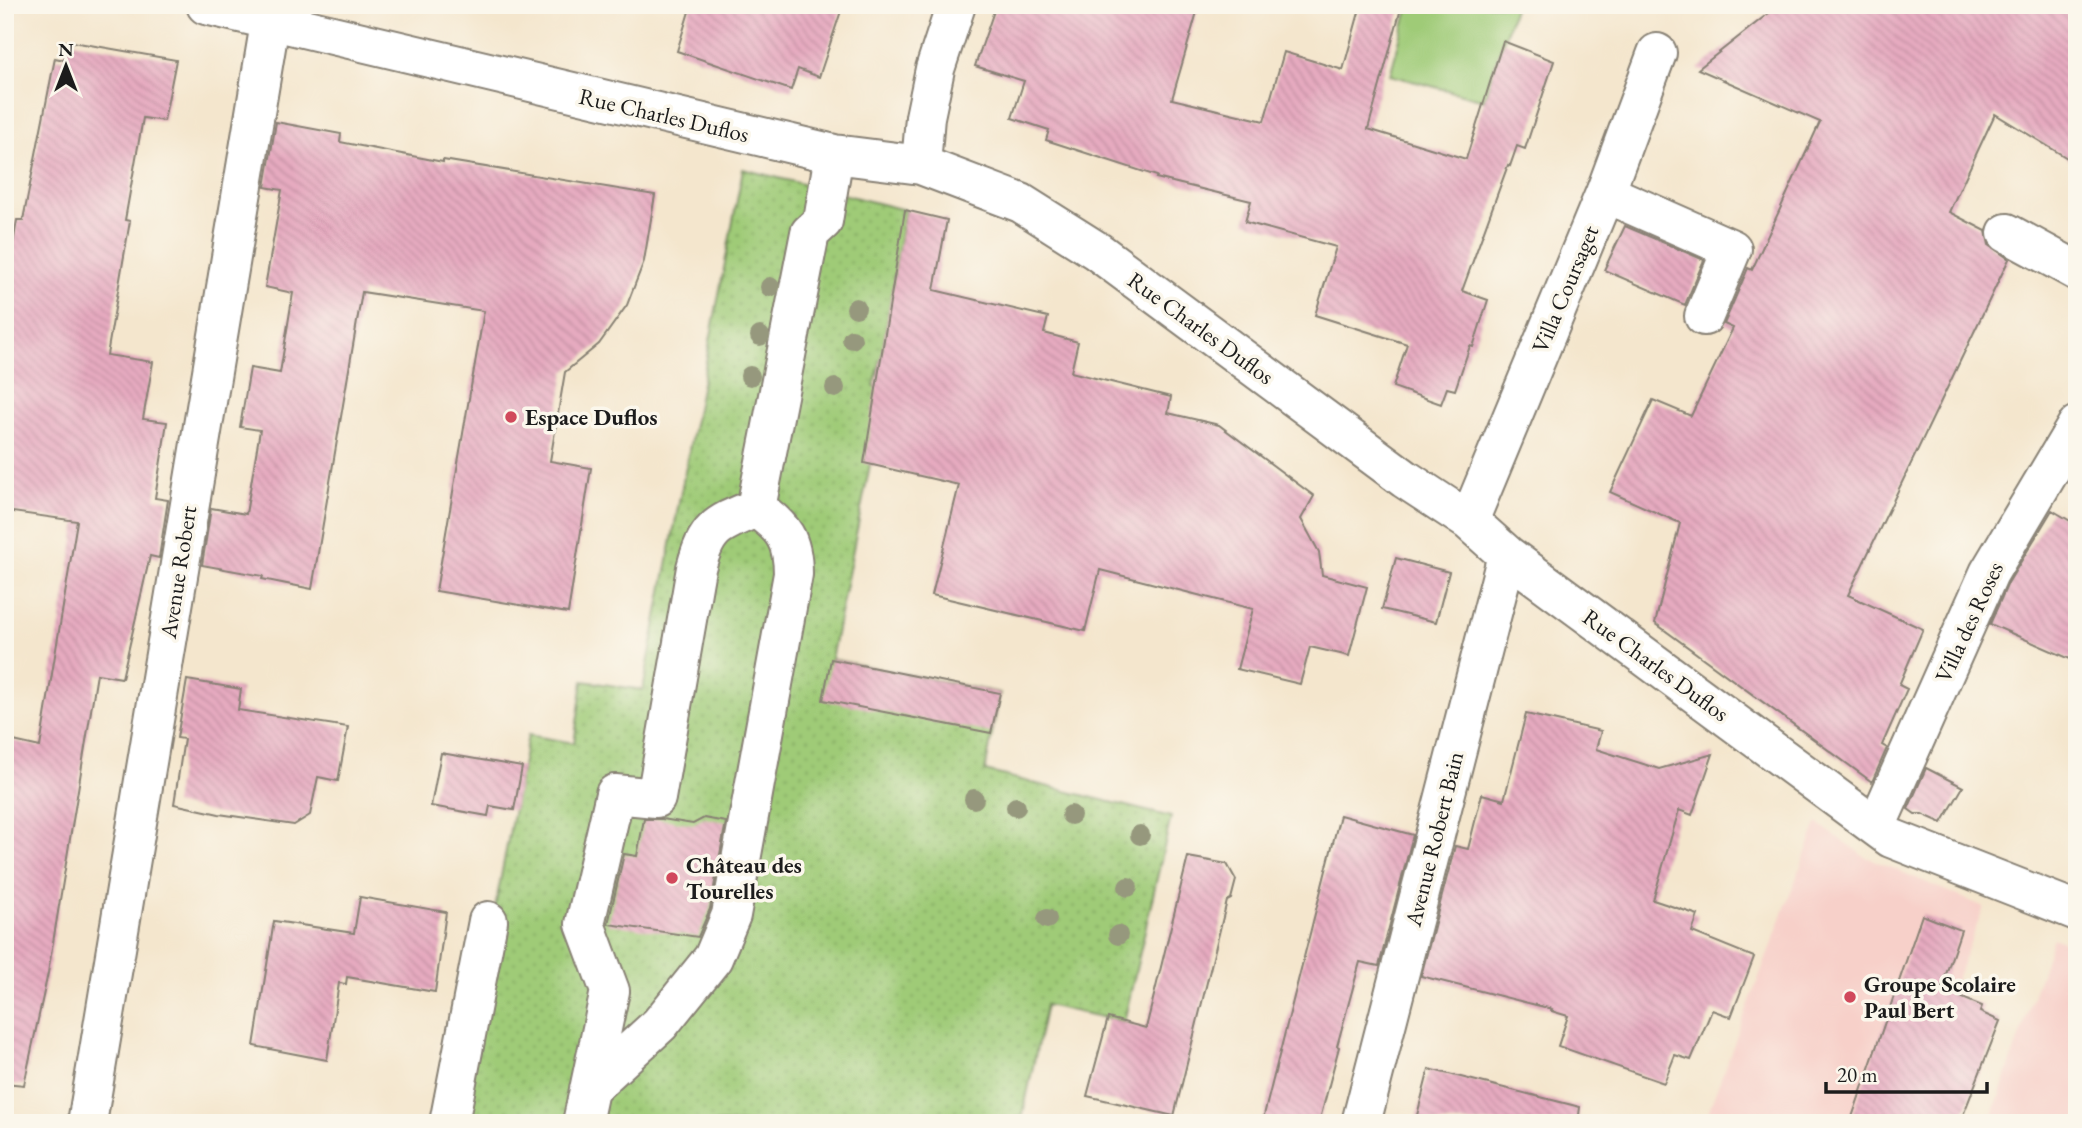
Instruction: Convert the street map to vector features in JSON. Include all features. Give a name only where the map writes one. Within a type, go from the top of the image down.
[{"type":"street","name":"Rue Charles Duflos","points":[[206,5],[271,13],[834,154],[921,165],[1021,204],[1097,251],[1405,479],[1469,522],[1507,555],[1876,827],[1900,841],[2077,911]]},
{"type":"street","points":[[921,165],[925,117],[935,69],[956,5]]},
{"type":"street","name":"Avenue Robert","points":[[87,1123],[271,13]]},
{"type":"street","name":"Villa Coursaget","points":[[1469,522],[1605,193],[1657,53]]},
{"type":"street","points":[[756,508],[810,233],[823,221],[834,154]]},
{"type":"street","points":[[1605,193],[1732,249],[1704,316]]},
{"type":"street","points":[[2007,233],[2077,271]]},
{"type":"street","name":"Villa des Roses","points":[[1876,827],[1989,573],[2077,425]]},
{"type":"street","points":[[585,1106],[610,991],[585,924],[615,794],[656,799],[701,546],[711,530],[756,508]]},
{"type":"street","points":[[585,1106],[647,1038],[713,958],[731,915],[793,574],[793,554],[786,535],[756,508]]},
{"type":"street","name":"Avenue Robert Bain","points":[[1361,1123],[1507,555]]},
{"type":"street","points":[[449,1123],[488,921]]},
{"type":"shaded area","name":"Groupe Scolaire Paul Bert","points":[[1817,823],[1864,856],[1984,907],[1909,1100],[1961,1123],[1704,1123]]},
{"type":"shaded area","name":"Groupe Scolaire Paul Bert","points":[[2053,938],[2077,948],[2077,1123],[1990,1123]]},
{"type":"green space","points":[[1409,5],[1515,5],[1484,100],[1390,75]]},
{"type":"green space","points":[[743,169],[905,210],[882,355],[874,386],[885,390],[831,659],[1000,693],[985,771],[1171,817],[1124,1022],[1046,1005],[1021,1123],[454,1123],[528,735],[574,743],[583,681],[643,690]]},
{"type":"building","points":[[691,5],[843,5],[819,77],[798,69],[791,90],[677,51]]},
{"type":"building","points":[[996,5],[1199,5],[1172,99],[1264,121],[1284,52],[1343,70],[1361,5],[1402,5],[1368,129],[1466,159],[1503,41],[1554,61],[1525,149],[1517,146],[1510,166],[1508,165],[1462,291],[1488,300],[1455,390],[1447,388],[1441,404],[1393,387],[1407,344],[1315,315],[1336,247],[1245,222],[1251,201],[1156,178],[1157,176],[1046,140],[1049,130],[1012,118],[1024,81],[975,66]]},
{"type":"building","points":[[1779,5],[2077,5],[2077,164],[1995,114],[1949,212],[1986,231],[1989,245],[2009,259],[1848,595],[1923,629],[1899,685],[1907,689],[1882,745],[1887,748],[1872,782],[1655,623],[1680,523],[1610,492],[1653,400],[1691,416],[1733,328],[1724,324],[1748,268],[1752,270],[1820,122],[1698,69]]},
{"type":"building","points":[[67,41],[176,60],[164,121],[143,118],[125,220],[130,221],[107,355],[153,362],[143,419],[167,422],[155,498],[168,500],[159,558],[150,556],[122,678],[97,674],[48,973],[24,1085],[5,1083],[5,739],[40,747],[77,521],[5,511],[5,293],[17,220],[23,220],[55,58],[64,60]]},
{"type":"building","points":[[276,122],[341,134],[340,142],[443,162],[655,195],[644,261],[627,305],[599,344],[565,372],[550,461],[591,468],[568,613],[436,591],[484,311],[362,292],[312,589],[262,579],[263,576],[202,565],[211,508],[246,514],[260,430],[240,427],[250,368],[280,373],[293,293],[265,287],[282,190],[265,187]]},
{"type":"building","points":[[905,210],[947,220],[934,290],[1048,317],[1044,333],[1078,342],[1071,372],[1171,397],[1168,413],[1219,425],[1314,496],[1301,519],[1319,552],[1322,575],[1367,587],[1349,656],[1310,647],[1300,684],[1237,669],[1253,609],[1100,570],[1085,631],[932,595],[959,485],[864,463]]},
{"type":"building","points":[[1625,226],[1704,260],[1685,305],[1604,270]]},
{"type":"building","points":[[2052,510],[2077,525],[2077,662],[1990,624],[2008,583]]},
{"type":"building","points":[[1396,558],[1449,572],[1436,622],[1382,609]]},
{"type":"building","points":[[831,659],[1000,693],[991,733],[823,700]]},
{"type":"building","points":[[187,680],[241,689],[238,710],[348,727],[338,781],[318,777],[310,815],[294,825],[174,804],[184,739],[177,738]]},
{"type":"building","points":[[1526,714],[1601,731],[1596,749],[1659,769],[1713,754],[1692,815],[1679,810],[1653,900],[1698,915],[1692,932],[1754,957],[1731,1017],[1712,1010],[1691,1060],[1675,1055],[1664,1083],[1558,1046],[1568,1016],[1551,1011],[1552,1009],[1421,976],[1455,846],[1468,849],[1482,794],[1504,800]]},
{"type":"building","points":[[441,753],[522,767],[514,810],[490,806],[488,816],[431,806]]},
{"type":"building","points":[[1926,768],[1963,787],[1942,823],[1908,809]]},
{"type":"building","points":[[1340,815],[1413,835],[1379,966],[1360,962],[1319,1123],[1262,1123]]},
{"type":"building","points":[[704,818],[726,822],[710,909],[698,937],[608,924],[624,854],[637,856],[644,819],[693,824]]},
{"type":"building","points":[[1188,857],[1227,864],[1236,880],[1231,899],[1227,901],[1174,1116],[1087,1096],[1108,1018],[1146,1028]]},
{"type":"building","points":[[360,897],[446,912],[435,992],[347,977],[346,984],[339,983],[327,1060],[254,1046],[274,921],[354,933]]},
{"type":"building","points":[[1922,915],[1961,930],[1941,989],[1982,1006],[1980,1012],[2000,1021],[1960,1123],[1850,1123]]},
{"type":"building","points":[[1429,1069],[1580,1107],[1578,1123],[1415,1123]]},
{"type":"place","name":"Espace Duflos","points":[[511,417]]},
{"type":"place","name":"Château des Tourelles","points":[[672,878]]},
{"type":"place","name":"Groupe Scolaire Paul Bert","points":[[1850,997]]}]
